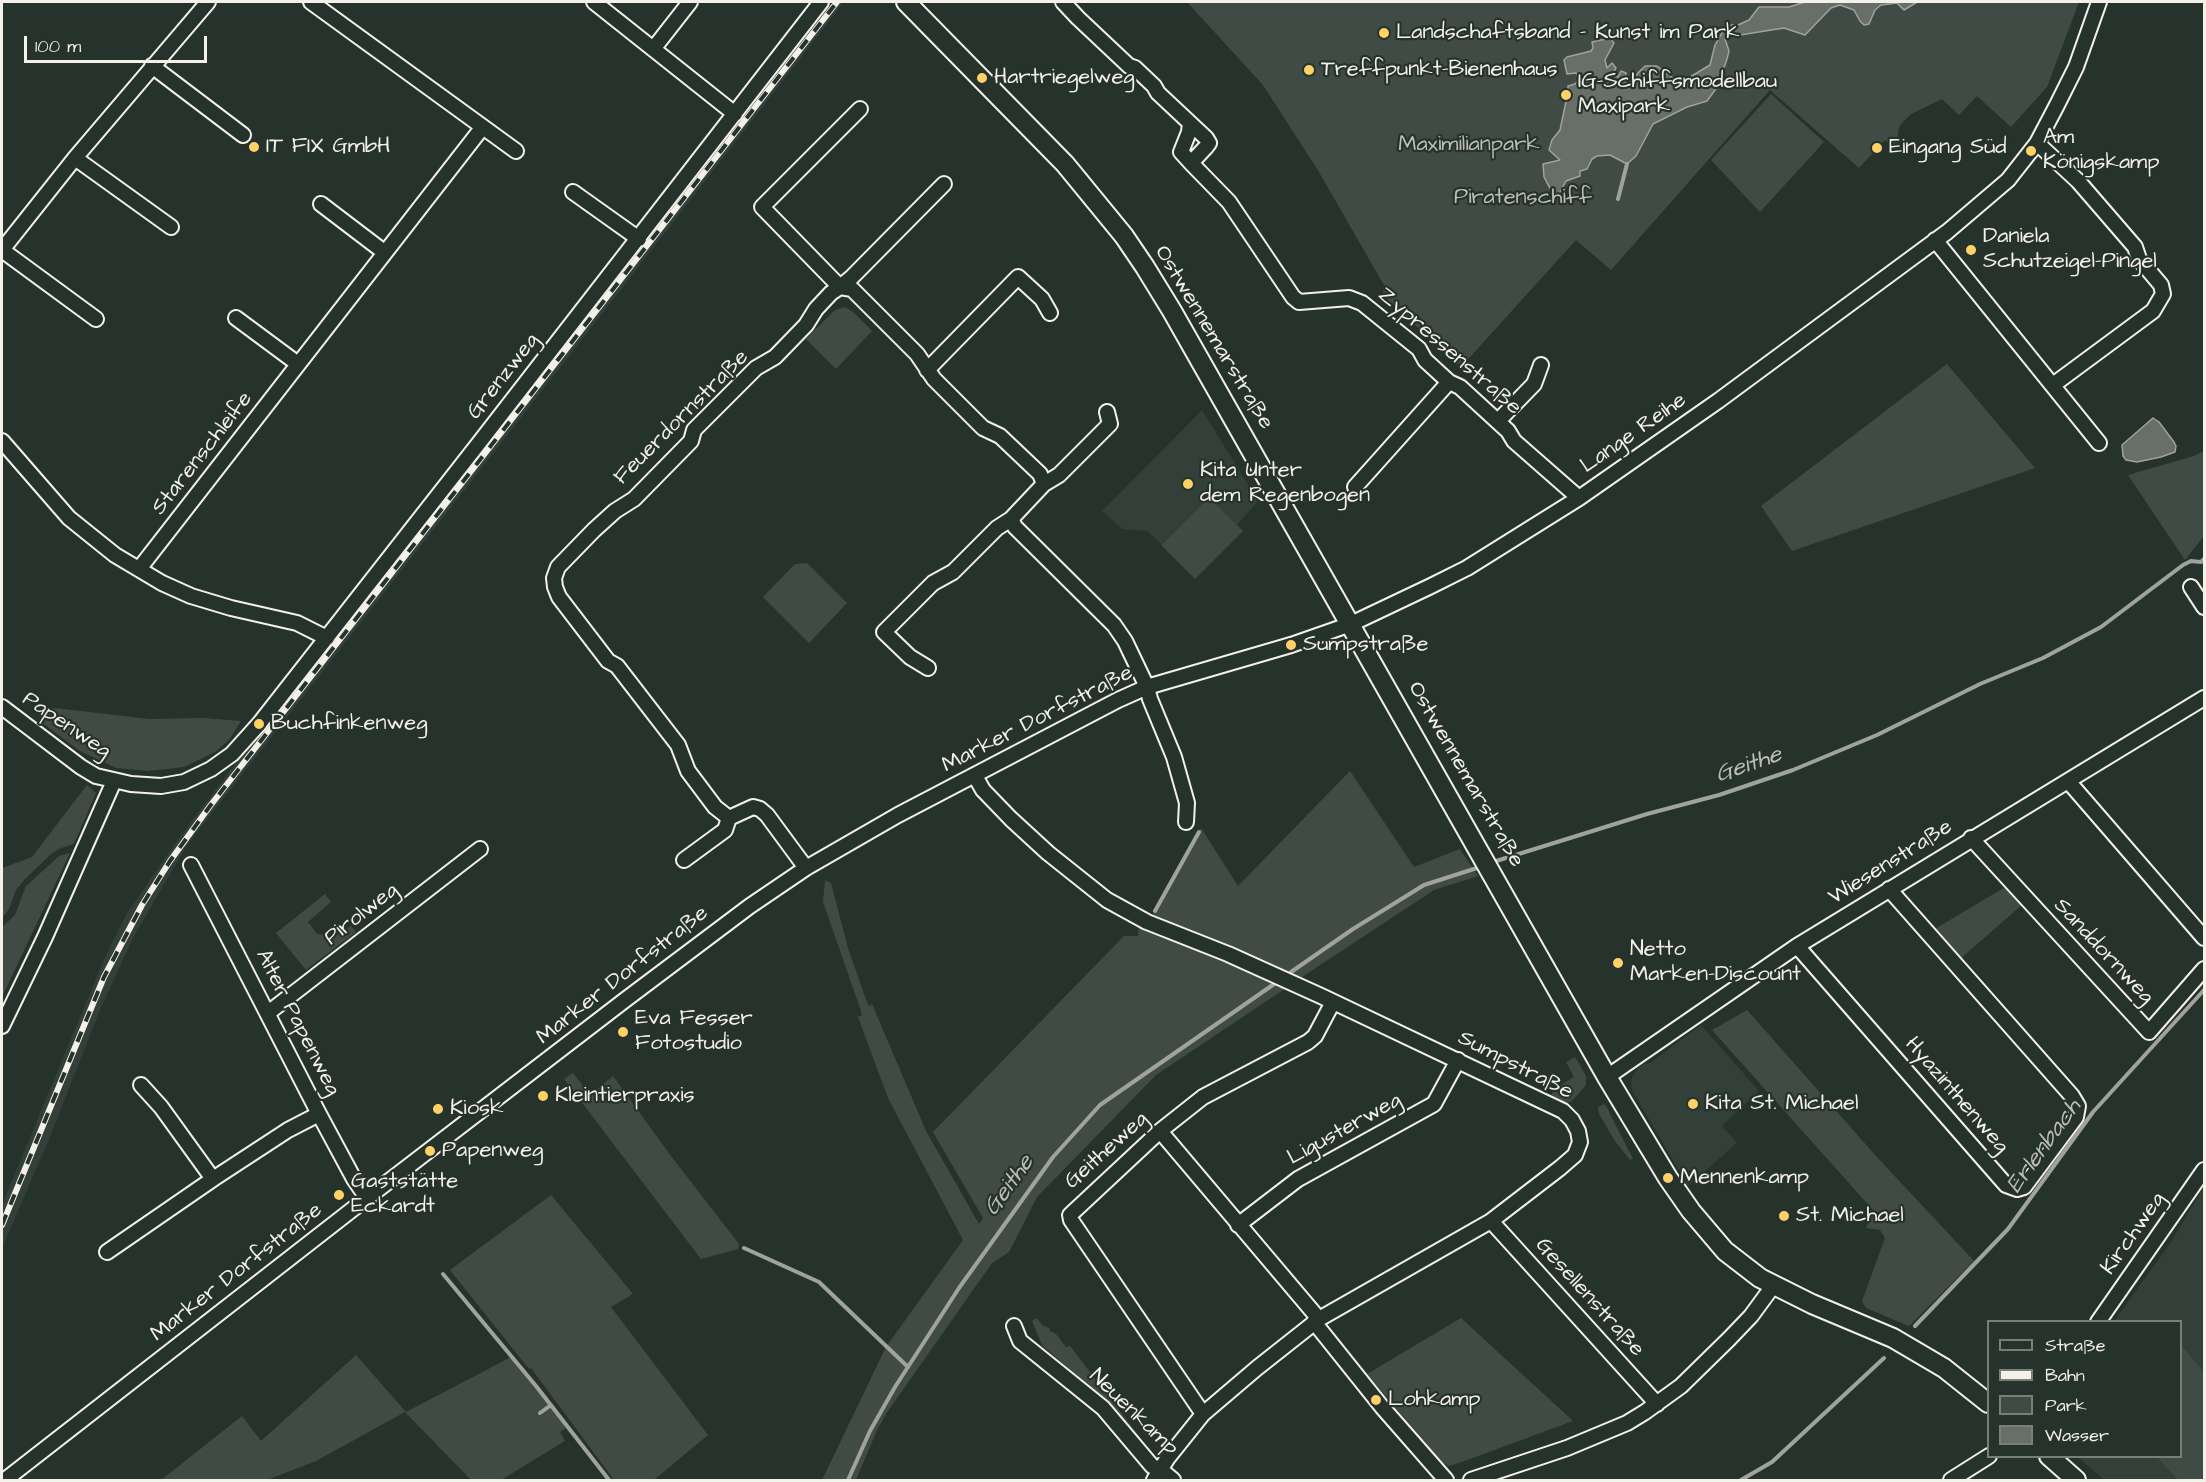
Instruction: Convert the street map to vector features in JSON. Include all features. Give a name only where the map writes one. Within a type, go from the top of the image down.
[{"type":"street","points":[[96,319],[2,250],[75,158],[208,2]]},
{"type":"street","points":[[311,2],[516,151]]},
{"type":"street","points":[[594,2],[735,114]]},
{"type":"street","points":[[654,48],[690,2]]},
{"type":"street","name":"Grenzweg","points":[[211,769],[232,754],[248,738],[821,2]]},
{"type":"street","name":"Ostwennemarstraße","points":[[906,2],[1038,134],[1092,195],[1124,236],[1172,310],[1344,626],[1607,1077],[1668,1178],[1697,1219],[1725,1251],[1773,1286],[1893,1338],[1944,1368],[1987,1401]]},
{"type":"street","points":[[1063,2],[1129,66],[1154,86],[1158,93],[1190,123],[1209,143],[1191,164],[1181,152],[1190,123]]},
{"type":"street","name":"Lange Reihe","points":[[1344,626],[1467,568],[1580,498],[1718,401],[1935,240],[2008,180],[2037,143],[2076,67],[2099,2]]},
{"type":"street","points":[[152,66],[243,135]]},
{"type":"street","points":[[860,109],[762,207],[840,287],[852,289],[917,354],[927,370],[983,428],[1000,436],[1040,474],[1044,484]]},
{"type":"street","name":"Starenschleife","points":[[140,569],[482,128]]},
{"type":"street","points":[[2037,143],[2078,181],[2135,247],[2139,259],[2161,285],[2163,294],[2153,310],[2053,385]]},
{"type":"street","points":[[75,158],[171,227]]},
{"type":"street","name":"Zypressenstraße","points":[[1191,164],[1229,202],[1294,298],[1299,302],[1349,298],[1357,300],[1419,349],[1425,360],[1449,382],[1460,387],[1508,431],[1514,441],[1580,498]]},
{"type":"street","points":[[840,287],[944,184]]},
{"type":"street","points":[[573,192],[639,238]]},
{"type":"street","points":[[321,204],[384,252]]},
{"type":"street","points":[[1935,240],[2099,443]]},
{"type":"street","points":[[927,370],[1018,277],[1042,299],[1050,313]]},
{"type":"street","name":"Feuerdornstraße","points":[[729,818],[715,807],[688,771],[678,746],[617,666],[608,661],[559,597],[554,578],[558,567],[594,530],[615,511],[634,499],[691,441],[694,430],[756,368],[775,357],[806,324],[816,309],[840,287]]},
{"type":"street","points":[[237,318],[298,364]]},
{"type":"street","points":[[1498,422],[1534,384],[1541,365]]},
{"type":"street","points":[[1355,487],[1449,382]]},
{"type":"street","points":[[928,668],[910,657],[884,632],[933,583],[953,572],[997,528],[1011,519],[1044,484],[1059,475],[1110,424],[1107,412]]},
{"type":"street","points":[[2,441],[69,518],[115,555],[162,583],[191,596],[297,623],[327,638]]},
{"type":"street","points":[[1011,519],[1015,527],[1114,625],[1125,641],[1147,687],[1174,757],[1187,803],[1186,822]]},
{"type":"street","points":[[2192,587],[2205,607]]},
{"type":"street","name":"Marker Dorfstraße","points":[[5,1480],[367,1198],[750,906],[806,868],[898,815],[1147,687],[1291,645],[1344,626]]},
{"type":"street","name":"Wiesenstraße","points":[[1607,1077],[1797,946],[1971,838],[2205,698]]},
{"type":"street","name":"Papenweg","points":[[2,707],[96,776],[138,785],[167,785],[183,782],[211,769]]},
{"type":"street","name":"Sumpstraße","points":[[975,776],[983,789],[1019,826],[1068,870],[1107,900],[1147,922],[1228,954],[1334,1002],[1563,1111],[1577,1126],[1580,1142],[1575,1155],[1491,1221]]},
{"type":"street","points":[[2,1026],[45,937],[114,781]]},
{"type":"street","points":[[2068,781],[2205,938]]},
{"type":"street","points":[[684,860],[725,830],[729,818],[753,807],[767,815],[806,868]]},
{"type":"street","name":"Sanddornweg","points":[[1971,838],[2149,1032],[2205,969]]},
{"type":"street","name":"Pirolweg","points":[[268,1012],[480,849]]},
{"type":"street","name":"Alter Papenweg","points":[[191,865],[319,1114],[354,1179],[367,1198]]},
{"type":"street","name":"Hyazinthenweg","points":[[1797,946],[2006,1185],[2017,1189],[2024,1187],[2076,1117],[2078,1106],[2072,1096],[1888,889]]},
{"type":"street","name":"Geitheweg","points":[[1203,1414],[1071,1220],[1070,1215],[1160,1131],[1203,1097],[1308,1042],[1315,1036],[1334,1002]]},
{"type":"street","name":"Ligusterweg","points":[[1238,1225],[1298,1179],[1434,1104],[1458,1060]]},
{"type":"street","points":[[141,1085],[161,1107],[213,1179]]},
{"type":"street","points":[[107,1252],[213,1179],[319,1114]]},
{"type":"street","points":[[1160,1131],[1317,1321],[1382,1407],[1446,1480]]},
{"type":"street","name":"Kirchweg","points":[[2099,1320],[2205,1170]]},
{"type":"street","points":[[1158,1475],[1167,1459],[1203,1414],[1317,1321],[1491,1221]]},
{"type":"street","name":"Gesellenstraße","points":[[1491,1221],[1657,1404]]},
{"type":"street","points":[[1472,1480],[1627,1423],[1657,1404],[1681,1386],[1729,1339],[1751,1316],[1773,1286]]},
{"type":"street","name":"Neuenkamp","points":[[1014,1326],[1020,1341],[1102,1408],[1158,1475],[1173,1480]]},
{"type":"street","points":[[1951,1480],[1987,1457]]},
{"type":"street","points":[[2051,1458],[2076,1480]]},
{"type":"shaded area","points":[[827,2],[844,2],[187,845],[134,936],[100,1010],[50,1137],[2,1248],[2,1205],[105,957],[127,913],[179,838],[241,756],[295,691]]},
{"type":"shaded area","name":"Kita Unter dem Regenbogen","points":[[1202,410],[1258,501],[1237,525],[1209,497],[1161,544],[1147,531],[1122,529],[1102,511]]},
{"type":"shaded area","name":"Kita St. Michael","points":[[1701,1025],[1759,1091],[1722,1126],[1737,1143],[1688,1186],[1631,1085],[1632,1077],[1638,1068],[1650,1063]]},
{"type":"shaded area","points":[[2204,1187],[2204,1480],[2104,1480],[2079,1458],[2182,1458],[2182,1320],[2115,1320],[2169,1245]]},
{"type":"green space","name":"Maximilianpark","points":[[1187,2],[2079,2],[2047,87],[2011,127],[1977,96],[1959,115],[1942,99],[1911,114],[1900,125],[1896,144],[1891,145],[1885,140],[1859,168],[1770,90],[1611,270],[1576,240],[1461,367],[1382,295],[1385,287],[1319,172],[1263,85]]},
{"type":"green space","points":[[1771,94],[1824,142],[1760,212],[1711,160]]},
{"type":"green space","points":[[845,307],[872,331],[836,369],[806,339],[835,310]]},
{"type":"green space","points":[[1947,364],[2035,468],[1792,551],[1761,506]]},
{"type":"green space","points":[[2204,451],[2204,536],[2185,560],[2128,475]]},
{"type":"green space","points":[[1209,497],[1243,531],[1195,579],[1161,545]]},
{"type":"green space","points":[[807,563],[847,603],[809,643],[763,597],[795,564]]},
{"type":"green space","points":[[54,708],[149,719],[203,718],[241,721],[229,740],[215,752],[184,767],[148,771],[116,768],[80,751],[41,722]]},
{"type":"green space","points":[[1350,771],[1414,867],[1460,849],[1478,876],[1434,890],[1299,979],[1151,918],[1201,828],[1238,886]]},
{"type":"green space","points":[[87,785],[96,793],[74,844],[51,854],[24,880],[16,890],[9,909],[2,918],[2,868],[32,857]]},
{"type":"green space","points":[[70,853],[2,997],[2,927],[15,915],[26,886],[59,856]]},
{"type":"green space","points":[[825,880],[831,883],[848,948],[869,1006],[872,1004],[926,1131],[979,1224],[983,1218],[933,1132],[1124,936],[1138,936],[1139,925],[1289,986],[1156,1075],[1037,1197],[1009,1252],[992,1263],[888,1411],[878,1428],[856,1480],[822,1480],[886,1347],[963,1240],[888,1098],[858,1017],[862,1015],[860,1008],[823,902]]},
{"type":"green space","points":[[2007,886],[2023,904],[1959,960],[1933,930]]},
{"type":"green space","points":[[325,894],[331,902],[308,922],[317,934],[335,936],[351,926],[356,932],[306,970],[276,933]]},
{"type":"green space","points":[[1747,1010],[1876,1156],[1974,1261],[1909,1326],[1866,1308],[1862,1301],[1885,1238],[1880,1230],[1866,1228],[1873,1210],[1712,1030]]},
{"type":"green space","points":[[1575,1057],[1586,1076],[1586,1085],[1571,1102],[1563,1103],[1550,1099],[1554,1089],[1574,1077],[1566,1062]]},
{"type":"green space","points":[[573,1073],[590,1095],[613,1076],[739,1244],[738,1249],[701,1259],[564,1079]]},
{"type":"green space","points":[[1604,1104],[1633,1159],[1630,1160],[1615,1141],[1599,1114],[1598,1107]]},
{"type":"green space","points":[[551,1195],[633,1294],[611,1307],[708,1435],[654,1480],[614,1480],[531,1368],[529,1369],[450,1270]]},
{"type":"green space","points":[[1037,1318],[1042,1325],[1056,1334],[1066,1347],[1070,1346],[1152,1453],[1148,1457],[1067,1373],[1070,1370],[1042,1345],[1032,1321]]},
{"type":"green space","points":[[1461,1318],[1573,1421],[1459,1463],[1449,1466],[1442,1462],[1367,1374]]},
{"type":"green space","points":[[2182,1346],[2204,1372],[2204,1480],[2178,1480],[2158,1458],[2182,1458]]},
{"type":"green space","points":[[356,1355],[406,1412],[513,1356],[569,1426],[560,1432],[565,1441],[501,1480],[471,1480],[405,1412],[316,1461],[267,1480],[161,1480],[242,1416],[261,1441]]},
{"type":"water","points":[[1805,2],[1917,2],[1904,10],[1897,3],[1881,5],[1875,10],[1869,24],[1864,25],[1854,10],[1840,5],[1831,8],[1805,35],[1784,28],[1740,35],[1730,31],[1725,39],[1729,51],[1727,59],[1718,86],[1707,101],[1687,107],[1653,124],[1636,156],[1627,164],[1610,155],[1597,156],[1592,159],[1587,169],[1580,171],[1580,176],[1566,181],[1559,194],[1554,196],[1544,177],[1543,164],[1560,160],[1549,150],[1552,140],[1560,130],[1568,86],[1575,84],[1579,79],[1576,73],[1567,74],[1564,60],[1567,57],[1591,51],[1592,42],[1610,38],[1614,43],[1605,60],[1607,68],[1612,63],[1616,68],[1613,73],[1618,77],[1621,71],[1626,73],[1626,83],[1635,82],[1634,77],[1645,66],[1657,66],[1677,81],[1685,80],[1710,65],[1715,45],[1729,25],[1738,25],[1749,20],[1759,7],[1789,7]]},
{"type":"water","points":[[2153,418],[2159,422],[2174,442],[2175,452],[2137,462],[2126,460],[2123,456],[2122,445]]},
{"type":"waterway","points":[[1618,199],[1627,164]]},
{"type":"waterway","name":"Geithe","points":[[1493,862],[1647,814],[1719,795],[1793,770],[1877,735],[1980,684],[2043,658],[2101,627],[2183,565],[2191,561],[2201,562],[2204,559]]},
{"type":"waterway","points":[[1155,911],[1199,832]]},
{"type":"waterway","name":"Geithe","points":[[1291,972],[1353,929],[1424,885],[1480,867]]},
{"type":"waterway","name":"Geithe","points":[[848,1480],[870,1431],[895,1387],[959,1288],[1053,1157],[1100,1105],[1277,982]]},
{"type":"waterway","name":"Erlenbach","points":[[1915,1326],[2008,1229],[2093,1112],[2204,990]]},
{"type":"waterway","points":[[744,1248],[819,1282],[908,1367]]},
{"type":"waterway","points":[[443,1274],[536,1386],[609,1480]]},
{"type":"waterway","name":"Erlenbach","points":[[1741,1480],[1772,1462],[1884,1358]]},
{"type":"waterway","points":[[540,1413],[551,1405]]},
{"type":"railway","points":[[2,1225],[104,977],[142,905],[170,861],[210,806],[837,2]]},
{"type":"place","name":"Landschaftsband - Kunst im Park","points":[[1384,33]]},
{"type":"place","name":"Treffpunkt-Bienenhaus","points":[[1309,70]]},
{"type":"place","name":"Hartriegelweg","points":[[982,78]]},
{"type":"place","name":"IG-Schiffsmodellbau Maxipark","points":[[1566,95]]},
{"type":"place","name":"IT FIX GmbH","points":[[254,147]]},
{"type":"place","name":"Eingang Süd","points":[[1877,148]]},
{"type":"place","name":"Am Königskamp","points":[[2031,151]]},
{"type":"place","name":"Daniela Schutzeigel-Pingel","points":[[1971,250]]},
{"type":"place","name":"Kita Unter dem Regenbogen","points":[[1188,484]]},
{"type":"place","name":"Sumpstraße","points":[[1291,645]]},
{"type":"place","name":"Buchfinkenweg","points":[[259,724]]},
{"type":"place","name":"Netto Marken-Discount","points":[[1618,963]]},
{"type":"place","name":"Eva Fesser Fotostudio","points":[[623,1032]]},
{"type":"place","name":"Kleintierpraxis","points":[[543,1096]]},
{"type":"place","name":"Kita St. Michael","points":[[1693,1104]]},
{"type":"place","name":"Kiosk","points":[[438,1109]]},
{"type":"place","name":"Papenweg","points":[[430,1151]]},
{"type":"place","name":"Mennenkamp","points":[[1668,1178]]},
{"type":"place","name":"Gaststätte Eckardt","points":[[339,1195]]},
{"type":"place","name":"St. Michael","points":[[1784,1216]]},
{"type":"place","name":"Lohkamp","points":[[1376,1400]]},
{"type":"park label","name":"Piratenschiff","points":[[1523,198]]}]
